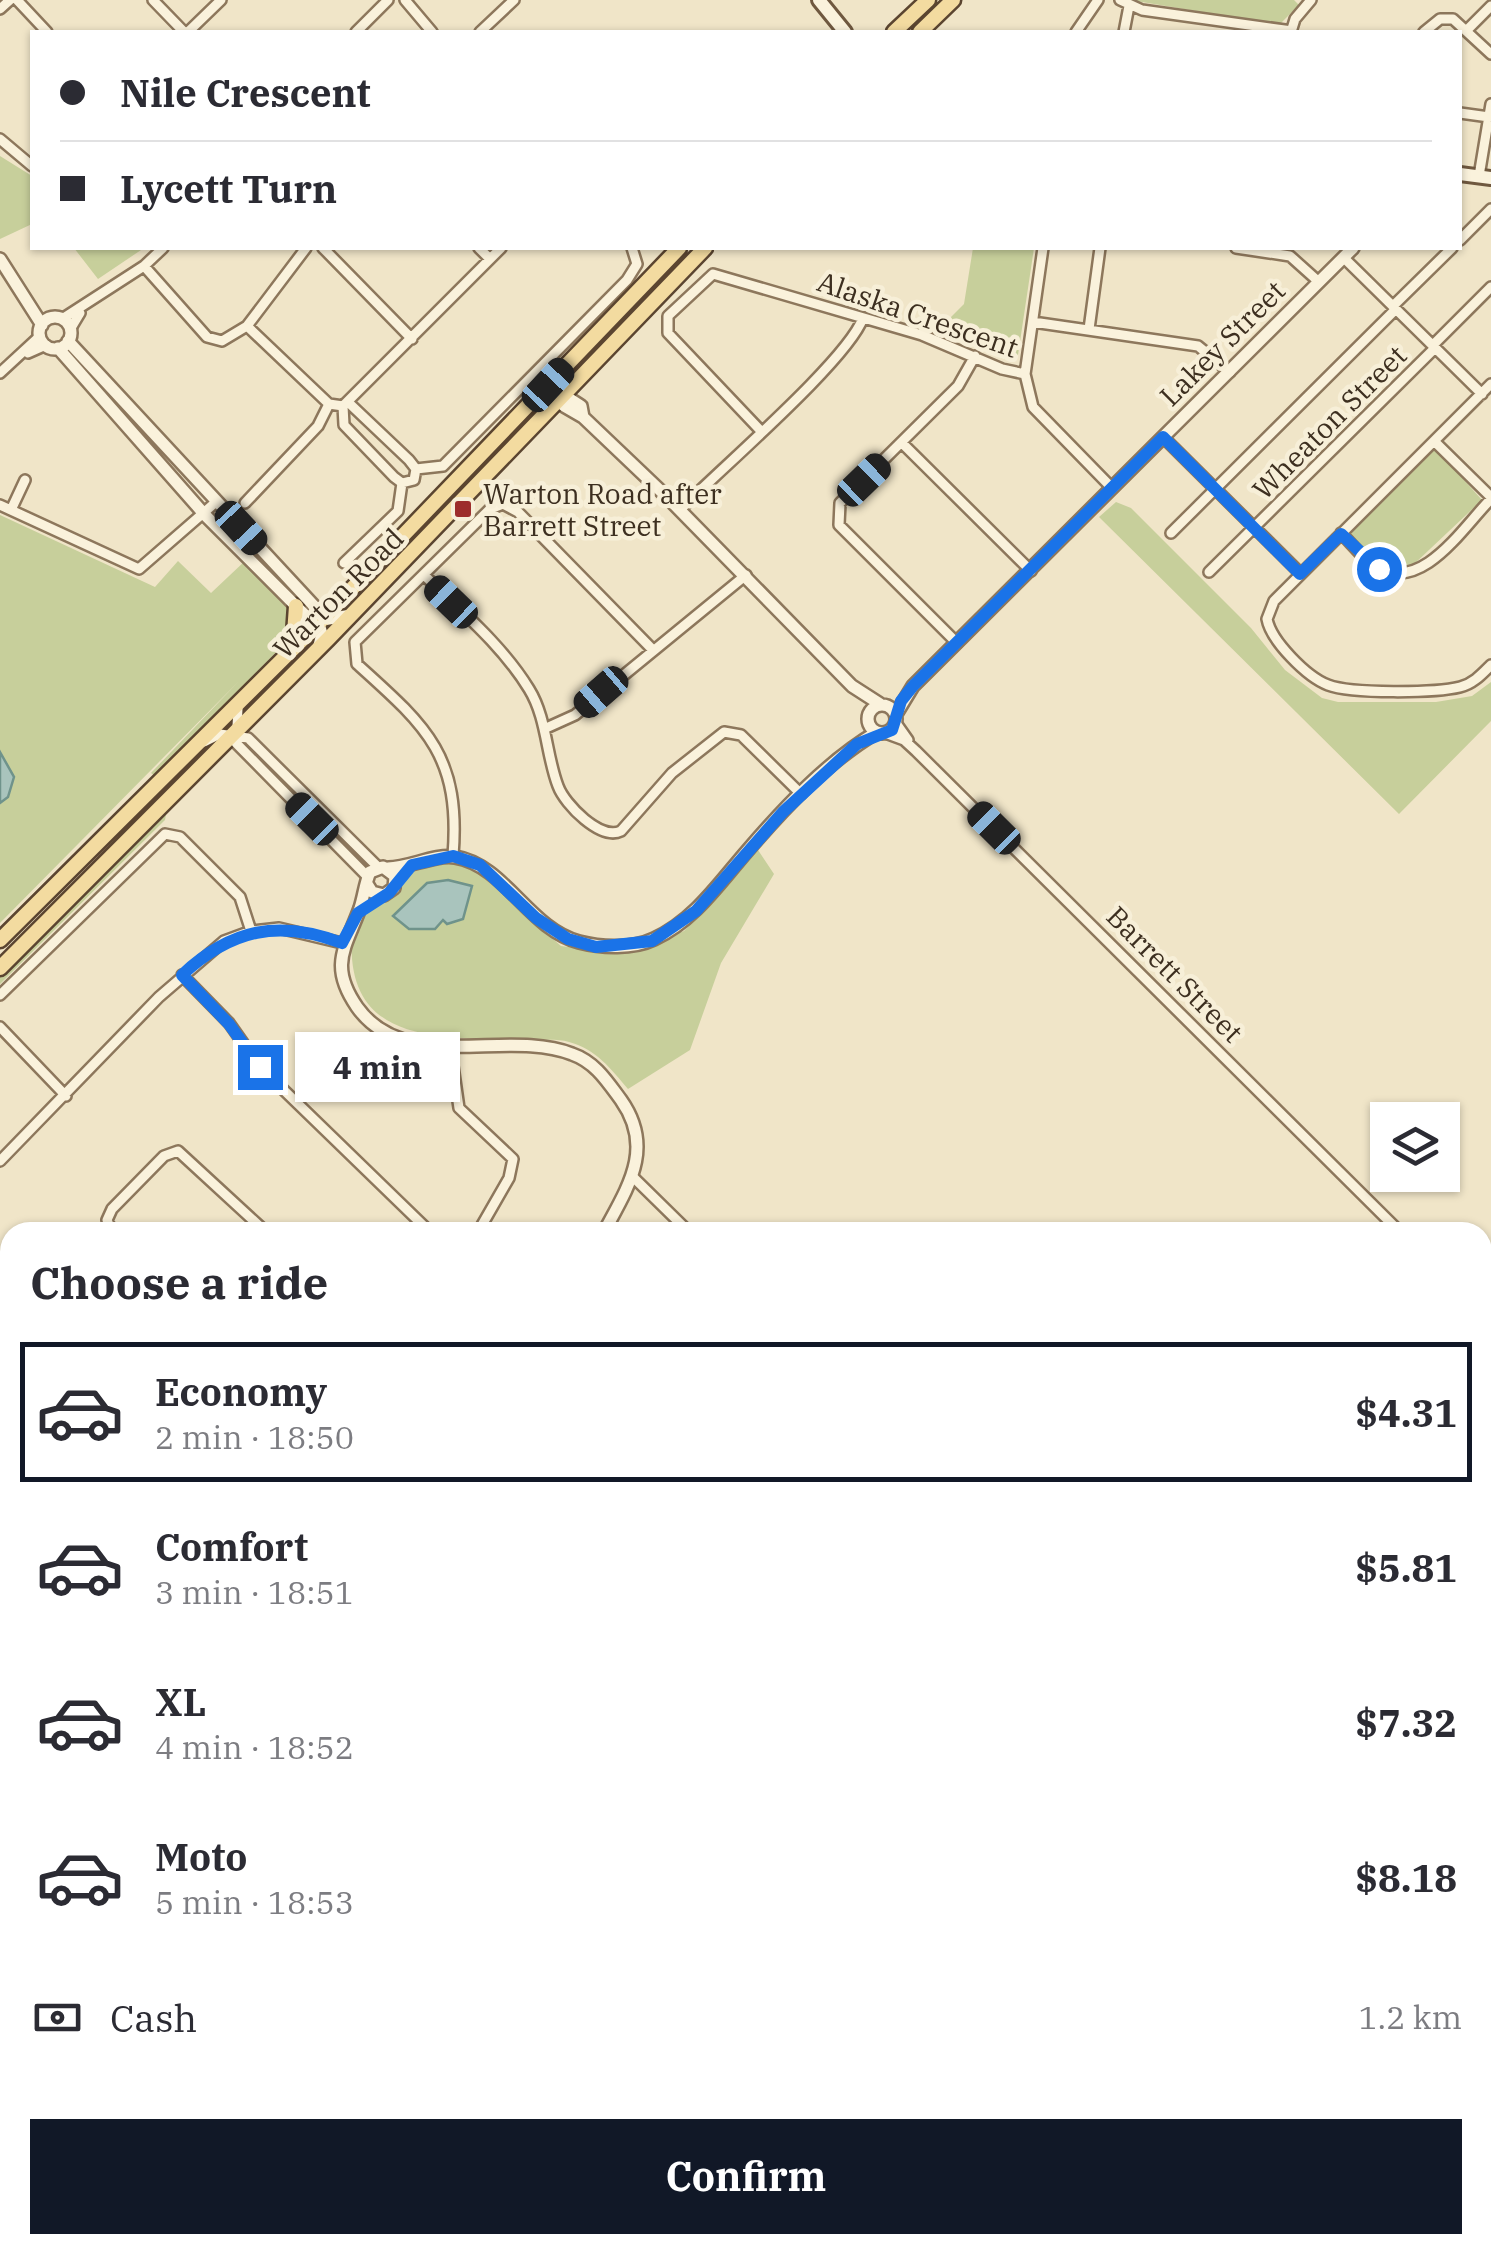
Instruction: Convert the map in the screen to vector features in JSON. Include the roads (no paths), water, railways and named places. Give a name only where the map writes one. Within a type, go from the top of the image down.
[{"type":"main road","points":[[819,0],[843,30]]},
{"type":"main road","points":[[896,30],[928,0]]},
{"type":"main road","points":[[922,30],[953,0]]},
{"type":"main road","points":[[829,12],[852,30]]},
{"type":"main road","name":"Warton Road","points":[[0,940],[320,622],[676,250]]},
{"type":"main road","name":"Warton Road","points":[[0,968],[351,616],[703,250]]},
{"type":"main road","points":[[292,648],[296,606]]},
{"type":"street","points":[[0,9],[14,0],[45,30]]},
{"type":"street","points":[[153,0],[184,30]]},
{"type":"street","points":[[188,30],[221,0]]},
{"type":"street","points":[[358,30],[388,0]]},
{"type":"street","points":[[405,0],[430,30]]},
{"type":"street","points":[[482,30],[514,0]]},
{"type":"street","points":[[1077,30],[1098,0]]},
{"type":"street","points":[[1292,30],[1295,19],[1311,0]]},
{"type":"street","points":[[1124,30],[1125,3],[1280,30]]},
{"type":"street","points":[[1466,30],[1491,6]]},
{"type":"street","points":[[1427,30],[1447,18],[1491,54]]},
{"type":"street","points":[[1485,177],[1491,104]]},
{"type":"street","points":[[1462,113],[1489,118]]},
{"type":"street","points":[[0,139],[30,164]]},
{"type":"street","points":[[1462,238],[1491,209]]},
{"type":"street","points":[[0,373],[161,250]]},
{"type":"street","points":[[144,266],[213,341],[229,340],[247,326],[304,250]]},
{"type":"street","points":[[325,250],[412,339]]},
{"type":"street","points":[[480,250],[490,259]]},
{"type":"street","points":[[402,483],[344,426],[346,405],[500,250]]},
{"type":"street","points":[[247,326],[329,404],[346,405],[416,469],[442,466],[627,280],[637,264],[633,250]]},
{"type":"street","points":[[1044,250],[1024,374],[1033,407],[1112,488]]},
{"type":"street","points":[[1088,330],[1100,250]]},
{"type":"street","points":[[1250,250],[1290,256],[1319,282]]},
{"type":"street","name":"Lakey Street","points":[[857,744],[869,717],[882,704],[913,686],[958,643],[1351,250]]},
{"type":"street","points":[[1170,533],[1450,250]]},
{"type":"street","points":[[1344,258],[1482,394]]},
{"type":"street","points":[[0,260],[205,515],[312,622],[351,616]]},
{"type":"street","name":"Alaska Crescent","points":[[760,430],[670,338],[668,316],[704,279],[718,274],[863,318],[1024,374]]},
{"type":"street","name":"Wheaton Street","points":[[1209,572],[1491,287]]},
{"type":"street","points":[[680,510],[852,338],[863,318]]},
{"type":"street","points":[[1032,322],[1198,346],[1230,372]]},
{"type":"street","points":[[55,332],[314,606],[320,622],[318,649]]},
{"type":"street","points":[[958,643],[840,524],[837,516],[840,503],[958,386],[975,356]]},
{"type":"street","points":[[566,365],[564,406],[584,417],[746,574],[852,686],[881,732]]},
{"type":"street","points":[[1491,384],[1268,610],[1268,628],[1324,684],[1448,689],[1467,685],[1491,665]]},
{"type":"street","points":[[526,408],[564,395]]},
{"type":"street","points":[[245,503],[318,426],[329,404]]},
{"type":"street","points":[[1163,437],[1300,574]]},
{"type":"street","points":[[1341,534],[1379,569],[1411,572],[1428,564],[1491,498],[1434,441]]},
{"type":"street","points":[[902,443],[1030,571]]},
{"type":"street","points":[[402,483],[414,480],[416,469]]},
{"type":"street","points":[[11,510],[25,480]]},
{"type":"street","points":[[344,563],[398,512],[402,483]]},
{"type":"street","points":[[0,505],[139,569],[216,502]]},
{"type":"street","points":[[610,1222],[634,1178],[638,1154],[636,1125],[594,1065],[552,1048],[420,1043],[367,1021],[349,996],[342,966],[342,943],[358,913],[367,880],[383,868],[453,856],[457,810],[444,762],[412,714],[357,664],[355,642],[490,509],[503,504],[518,512],[652,648]]},
{"type":"street","points":[[544,729],[575,715],[652,648],[705,612],[746,574]]},
{"type":"street","points":[[424,575],[505,655],[532,693],[559,790],[603,833],[622,831],[672,773],[724,732],[741,734],[800,794]]},
{"type":"street","points":[[852,686],[882,704],[896,718]]},
{"type":"street","name":"Lakey Street","points":[[453,856],[480,865],[536,918],[568,939],[596,947],[652,941],[696,911],[800,794],[857,744],[881,732],[896,718],[913,686]]},
{"type":"street","points":[[242,699],[234,734],[242,749],[381,896]]},
{"type":"street","name":"Barrett Street","points":[[896,718],[916,750]]},
{"type":"street","name":"Barrett Street","points":[[881,732],[904,740],[916,750],[1390,1222]]},
{"type":"street","points":[[193,748],[220,734],[248,738],[395,884]]},
{"type":"street","points":[[0,995],[164,834],[180,837],[240,897],[250,931]]},
{"type":"street","points":[[358,913],[412,865]]},
{"type":"street","points":[[0,1161],[182,975],[224,941],[250,931],[302,930],[342,943]]},
{"type":"street","points":[[182,975],[229,1024],[260,1067],[420,1222]]},
{"type":"street","points":[[0,1028],[66,1096]]},
{"type":"street","points":[[450,1045],[459,1108],[513,1159],[509,1178],[484,1222]]},
{"type":"street","points":[[107,1222],[112,1209],[164,1156],[178,1151],[255,1222]]},
{"type":"street","points":[[634,1178],[678,1222]]},
{"type":"water","points":[[0,752],[14,777],[8,797],[0,803]]},
{"type":"water","points":[[448,880],[472,886],[463,919],[447,924],[443,920],[435,929],[409,929],[393,916],[427,883]]},
{"type":"place","name":"Warton Road after Barrett Street","points":[[463,509]]}]
